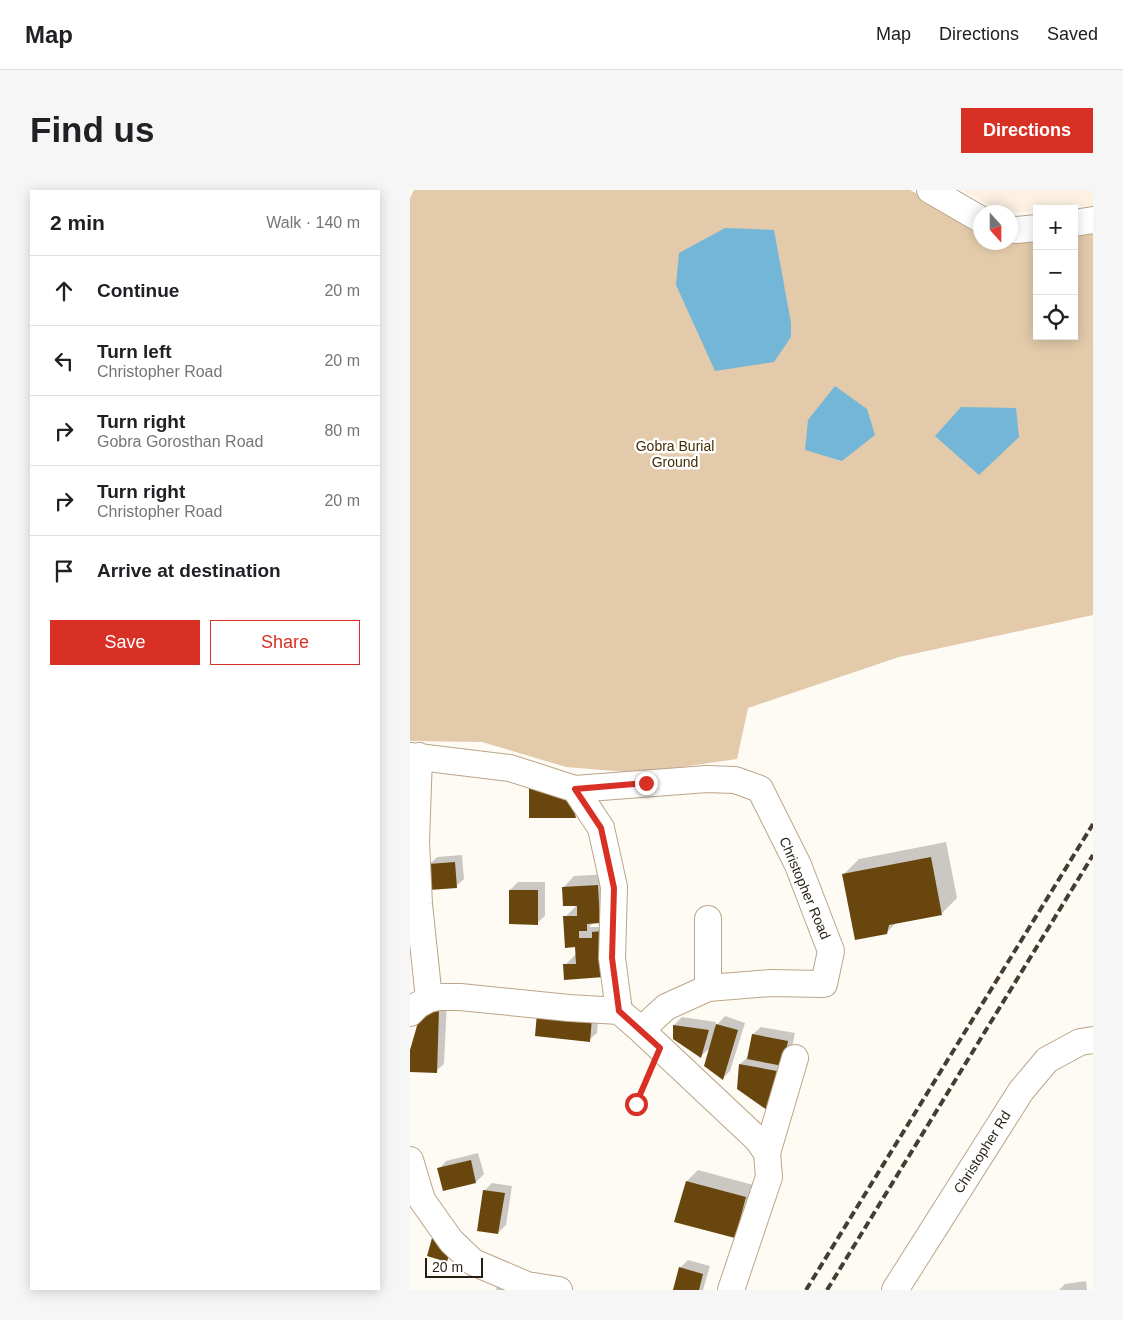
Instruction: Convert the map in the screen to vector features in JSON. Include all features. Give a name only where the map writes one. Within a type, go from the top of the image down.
[{"type":"street","points":[[930,190],[973,215]]},
{"type":"street","points":[[1078,222],[1093,220]]},
{"type":"street","points":[[1018,230],[1033,228]]},
{"type":"street","points":[[619,1011],[612,958],[614,888],[601,828],[575,789],[510,768],[414,756],[420,1006],[439,997],[460,997],[619,1011],[757,1139],[767,1153]]},
{"type":"street","name":"Christopher Road","points":[[575,789],[707,779],[735,780],[760,789],[798,865],[831,950],[824,984],[771,983],[708,988],[666,1007],[641,1030]]},
{"type":"street","points":[[708,919],[708,988]]},
{"type":"street","name":"Christopher Rd","points":[[895,1290],[1021,1091],[1047,1060],[1080,1042],[1093,1040]]},
{"type":"street","points":[[731,1290],[769,1177],[767,1153],[795,1058]]},
{"type":"street","points":[[410,1160],[422,1200],[451,1240],[473,1262],[526,1288],[559,1290]]},
{"type":"path","points":[[636,1104],[660,1048]]},
{"type":"shaded area","points":[[961,190],[1093,190],[1093,206],[1033,205],[1033,211],[1018,212],[1018,205],[988,205]]},
{"type":"green space","name":"Gobra Burial Ground","points":[[414,190],[910,190],[973,223],[973,250],[1018,250],[1018,238],[1033,237],[1033,340],[1078,340],[1078,235],[1093,234],[1093,615],[899,657],[748,708],[737,759],[640,773],[566,767],[482,742],[410,741],[410,198]]},
{"type":"water","points":[[725,228],[774,230],[791,323],[791,337],[774,362],[715,371],[676,285],[679,253]]},
{"type":"water","points":[[835,386],[867,409],[875,435],[842,461],[805,450],[808,420]]},
{"type":"water","points":[[961,407],[1016,408],[1019,437],[979,475],[935,436]]},
{"type":"building","points":[[529,785],[569,790],[576,818],[529,818]]},
{"type":"building","points":[[931,857],[942,915],[889,925],[887,934],[855,940],[842,874]]},
{"type":"building","points":[[455,862],[457,888],[429,890],[428,864]]},
{"type":"building","points":[[598,885],[600,923],[587,924],[587,931],[579,931],[579,938],[592,938],[592,932],[602,931],[604,977],[564,980],[563,964],[576,964],[575,947],[565,948],[563,916],[577,916],[577,906],[563,906],[562,887]]},
{"type":"building","points":[[509,890],[538,890],[538,925],[509,924]]},
{"type":"building","points":[[439,1010],[437,1073],[410,1072],[410,1050],[421,1012]]},
{"type":"building","points":[[537,1013],[592,1018],[590,1042],[535,1036]]},
{"type":"building","points":[[716,1024],[738,1030],[723,1080],[704,1066]]},
{"type":"building","points":[[673,1025],[709,1030],[701,1058],[673,1039]]},
{"type":"building","points":[[752,1034],[788,1041],[783,1066],[747,1059]]},
{"type":"building","points":[[739,1064],[777,1071],[767,1110],[737,1089]]},
{"type":"building","points":[[471,1160],[476,1183],[443,1191],[437,1168]]},
{"type":"building","points":[[686,1181],[746,1197],[735,1238],[674,1222]]},
{"type":"building","points":[[483,1190],[505,1193],[498,1234],[477,1231]]},
{"type":"building","points":[[432,1238],[452,1244],[447,1262],[427,1256]]},
{"type":"building","points":[[679,1267],[703,1274],[699,1290],[673,1290]]},
{"type":"railway","points":[[806,1290],[1093,824]]},
{"type":"railway","points":[[827,1290],[1093,855]]},
{"type":"route","points":[[636,1104],[660,1048],[619,1011],[612,958],[614,888],[601,828],[575,789],[646,783]]}]
